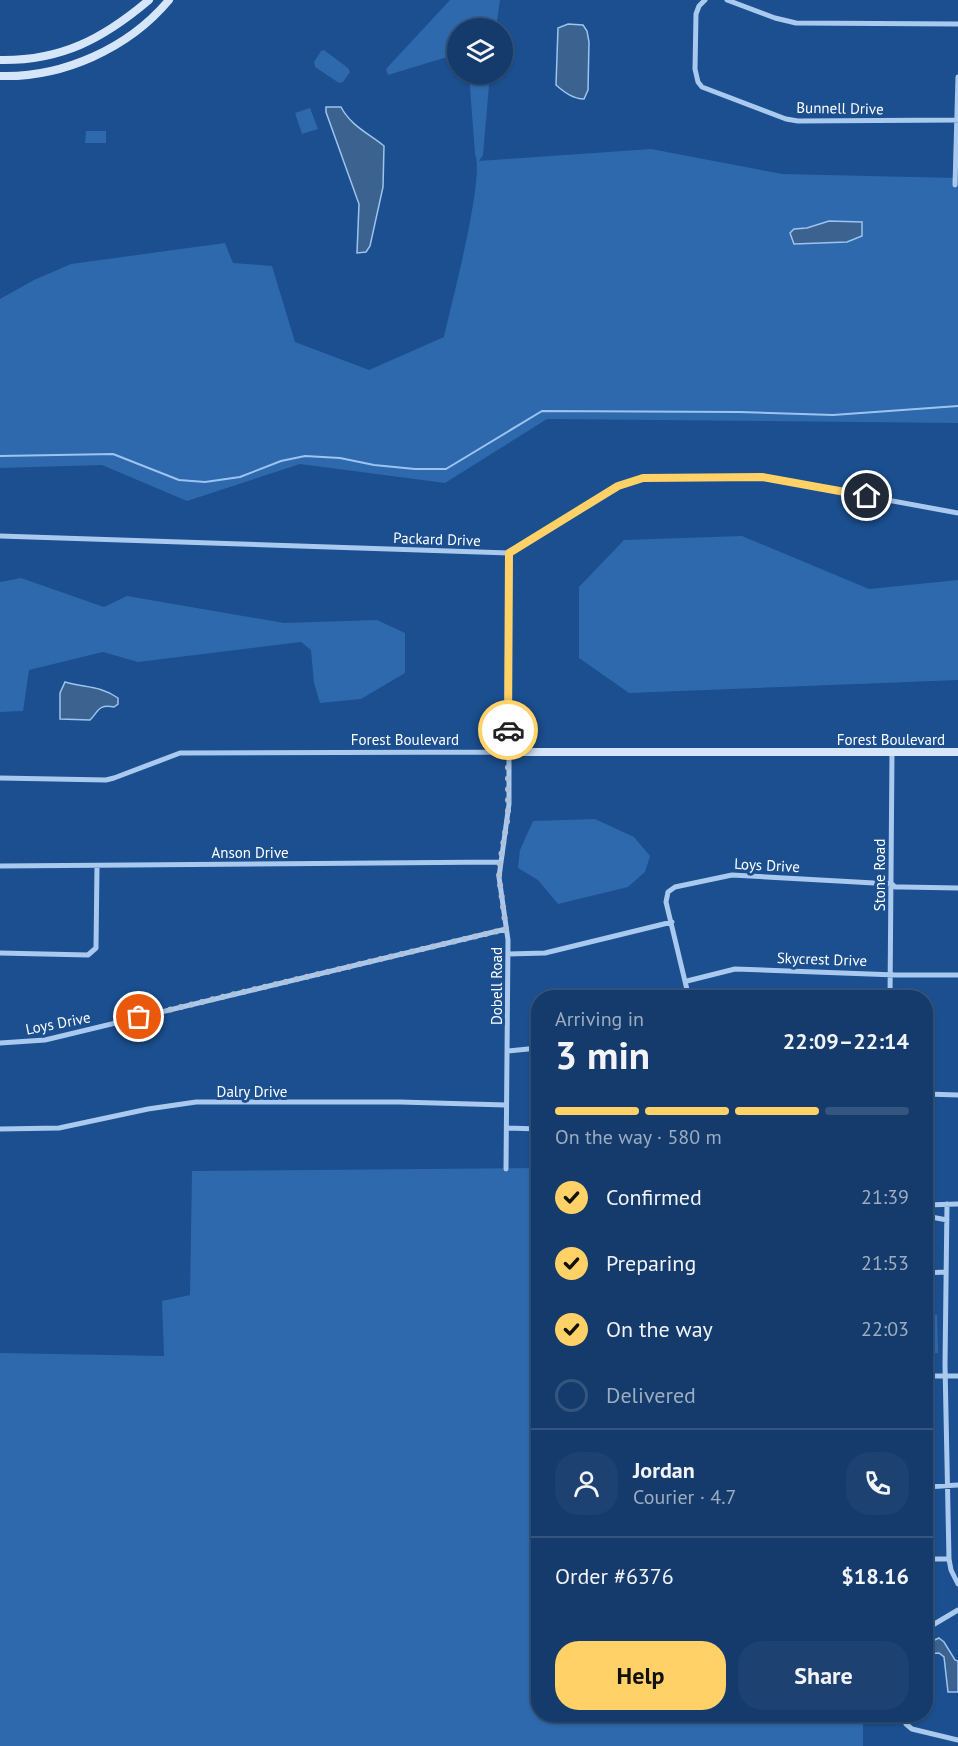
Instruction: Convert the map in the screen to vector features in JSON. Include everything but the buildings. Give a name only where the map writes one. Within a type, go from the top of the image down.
[{"type":"street","points":[[0,60],[50,55],[87,42],[118,26],[149,0]]},
{"type":"street","points":[[0,76],[50,71],[102,53],[144,25],[169,0]]},
{"type":"street","name":"Bunnell Drive","points":[[705,0],[699,6],[696,14],[695,75],[702,87],[786,119],[806,121],[958,120]]},
{"type":"street","points":[[727,0],[775,18],[796,23],[958,24]]},
{"type":"street","points":[[12,60],[13,76]]},
{"type":"street","points":[[955,185],[958,77]]},
{"type":"street","points":[[509,553],[618,486],[643,478],[769,478],[958,513]]},
{"type":"street","name":"Packard Drive","points":[[0,536],[509,553]]},
{"type":"street","name":"Dobell Road","points":[[506,1169],[508,954],[500,890],[500,862],[508,816],[509,553]]},
{"type":"street","name":"Stone Road","points":[[890,990],[892,752]]},
{"type":"street","name":"Forest Boulevard","points":[[0,778],[106,780],[180,753],[958,752]]},
{"type":"street","name":"Anson Drive","points":[[0,866],[500,862]]},
{"type":"street","points":[[0,953],[88,955],[96,948],[97,866]]},
{"type":"street","name":"Loys Drive","points":[[672,922],[666,902],[666,896],[671,889],[680,885],[726,876],[891,884],[895,887],[958,888]]},
{"type":"street","points":[[508,954],[545,953],[672,922],[688,990]]},
{"type":"street","name":"Loys Drive","points":[[0,1043],[45,1040],[506,929]]},
{"type":"street","name":"Skycrest Drive","points":[[687,981],[726,970],[741,969],[958,975]]},
{"type":"street","points":[[508,1051],[531,1049]]},
{"type":"street","points":[[933,1094],[958,1095]]},
{"type":"street","name":"Dalry Drive","points":[[0,1129],[67,1127],[148,1109],[196,1102],[400,1102],[506,1105]]},
{"type":"street","points":[[507,1128],[531,1129]]},
{"type":"street","points":[[947,1204],[945,1376],[949,1559],[951,1570],[958,1584]]},
{"type":"street","points":[[933,1205],[958,1204]]},
{"type":"street","points":[[933,1217],[947,1220]]},
{"type":"street","points":[[933,1273],[945,1272]]},
{"type":"street","points":[[933,1376],[958,1376]]},
{"type":"street","points":[[933,1486],[958,1485]]},
{"type":"street","points":[[933,1559],[949,1559]]},
{"type":"street","points":[[933,1625],[958,1610]]},
{"type":"street","points":[[905,1722],[912,1730],[958,1740]]},
{"type":"shaded area","points":[[450,0],[500,0],[497,18],[447,18],[447,57],[388,75],[386,69]]},
{"type":"shaded area","points":[[568,24],[583,25],[587,31],[589,42],[588,90],[584,99],[565,93],[556,85],[558,28]]},
{"type":"shaded area","points":[[324,50],[348,68],[350,72],[343,82],[339,83],[315,67],[314,62]]},
{"type":"shaded area","points":[[470,84],[489,84],[483,155],[479,161],[651,149],[782,174],[958,178],[958,423],[547,419],[445,483],[300,464],[187,501],[102,465],[0,468],[0,299],[34,280],[71,264],[225,243],[233,263],[272,266],[295,342],[369,370],[444,337],[471,214],[477,167]]},
{"type":"shaded area","points":[[326,107],[341,107],[355,124],[384,146],[383,187],[370,246],[366,252],[357,253],[359,204]]},
{"type":"shaded area","points":[[310,108],[318,129],[302,134],[295,113]]},
{"type":"shaded area","points":[[86,131],[106,131],[106,143],[85,143]]},
{"type":"shaded area","points":[[829,221],[862,222],[862,236],[847,242],[794,244],[790,233],[794,229],[807,228]]},
{"type":"shaded area","points":[[742,536],[869,589],[958,580],[958,680],[629,693],[579,658],[579,587],[624,540]]},
{"type":"shaded area","points":[[21,578],[104,607],[127,596],[284,623],[377,620],[405,633],[405,673],[361,699],[320,703],[314,683],[311,650],[301,642],[138,662],[103,652],[29,670],[23,711],[0,712],[0,582]]},
{"type":"shaded area","points":[[65,682],[104,691],[118,698],[118,704],[114,707],[102,707],[90,720],[60,719],[60,693]]},
{"type":"shaded area","points":[[595,819],[634,837],[650,856],[645,872],[628,887],[558,904],[538,880],[518,868],[520,850],[533,821]]},
{"type":"shaded area","points":[[531,1168],[531,1722],[863,1722],[863,1746],[0,1746],[0,1353],[164,1356],[162,1301],[190,1295],[192,1171]]},
{"type":"shaded area","points":[[933,1314],[937,1315],[938,1353],[933,1353]]},
{"type":"shaded area","points":[[939,1638],[944,1642],[955,1660],[958,1661],[958,1692],[948,1692],[944,1657],[939,1653],[933,1653],[933,1641]]},
{"type":"waterway","points":[[0,456],[113,454],[179,480],[205,482],[240,477],[281,461],[305,456],[340,458],[374,465],[415,469],[446,469],[542,411],[833,415],[958,406]]},
{"type":"way so far","points":[[139,1017],[506,929],[499,877],[508,816],[508,730]]},
{"type":"route","points":[[508,730],[509,553],[618,486],[643,478],[762,477],[867,496]]}]
